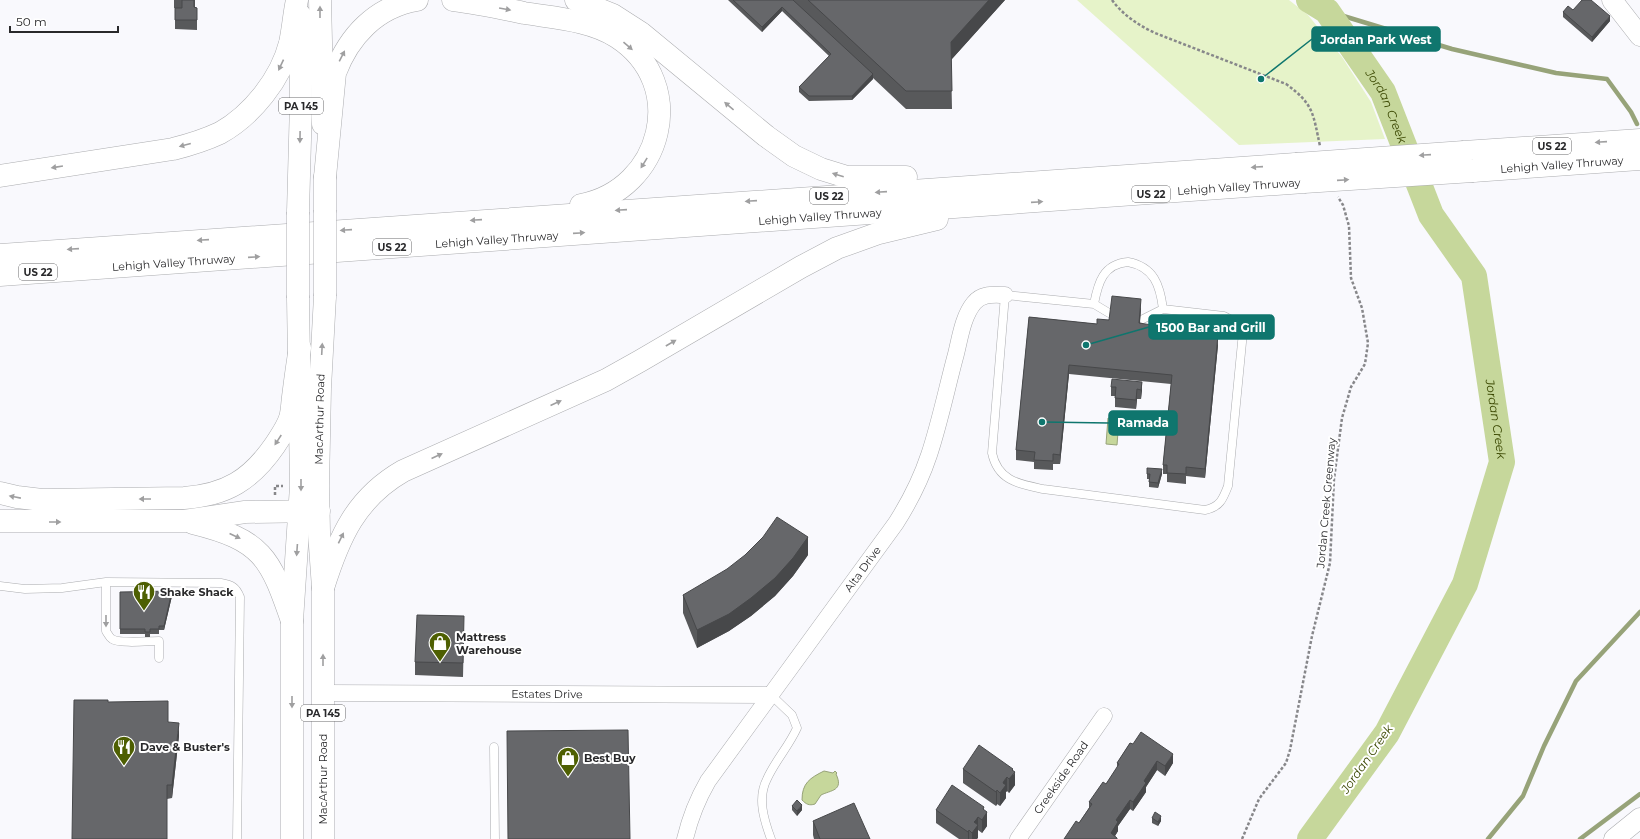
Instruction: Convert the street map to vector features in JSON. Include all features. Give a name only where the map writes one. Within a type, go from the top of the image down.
[{"type":"main road","points":[[0,176],[173,149],[197,142],[220,132],[250,110],[274,79],[290,43],[296,0]]},
{"type":"main road","name":"MacArthur Road","points":[[300,0],[301,102],[298,212],[298,298],[310,511],[323,588],[323,839]]},
{"type":"main road","name":"MacArthur Road","points":[[292,839],[292,621],[310,511],[318,486],[320,388],[325,296],[326,210],[320,0]]},
{"type":"main road","points":[[325,177],[335,73],[345,50],[360,30],[378,14],[399,4],[417,0]]},
{"type":"main road","points":[[453,0],[577,22],[608,32],[625,42],[640,57],[651,73],[658,92],[659,111],[654,142],[645,161],[633,178],[625,185],[606,198],[597,202],[515,217]]},
{"type":"main road","points":[[576,0],[613,15],[627,23],[780,147],[806,162],[834,174],[847,177],[1143,174]]},
{"type":"main road","name":"Lehigh Valley Thruway","points":[[0,275],[998,205],[1300,173],[1468,161],[1640,140]]},
{"type":"main road","name":"Lehigh Valley Thruway","points":[[1468,161],[1640,159]]},
{"type":"main road","name":"Lehigh Valley Thruway","points":[[0,254],[1143,174],[1300,173]]},
{"type":"main road","points":[[323,588],[336,549],[356,513],[378,488],[403,470],[606,380],[837,248],[879,233],[998,205]]},
{"type":"main road","points":[[0,289],[75,270]]},
{"type":"main road","points":[[0,493],[42,500],[184,498],[199,497],[223,491],[241,482],[256,469],[270,453],[290,419],[300,348]]},
{"type":"main road","points":[[0,521],[184,521],[245,512],[310,511]]},
{"type":"main road","points":[[184,521],[215,528],[237,536],[258,552],[274,572],[292,621]]},
{"type":"street","points":[[1612,0],[1640,36]]},
{"type":"street","name":"Alta Drive","points":[[685,839],[688,823],[698,799],[708,781],[896,523],[911,499],[929,454],[962,328],[974,303],[979,298],[986,295],[1005,295]]},
{"type":"street","name":"Estates Drive","points":[[323,693],[771,695]]},
{"type":"street","name":"Creekside Road","points":[[1018,839],[1104,716]]},
{"type":"street","points":[[1614,839],[1640,818]]},
{"type":"lane","points":[[1094,304],[1097,286],[1102,277],[1114,265],[1128,262],[1145,268],[1151,274],[1159,288],[1163,309]]},
{"type":"lane","points":[[1109,313],[1094,304],[1005,295],[992,453],[994,464],[999,472],[1008,478],[1026,485],[1044,489],[1205,510],[1213,508],[1220,504],[1228,486],[1243,332],[1237,323],[1224,316],[1163,309],[1143,319]]},
{"type":"lane","points":[[0,586],[25,589],[62,588],[106,582],[221,583],[230,584],[237,589],[240,597],[237,839]]},
{"type":"lane","points":[[106,582],[106,631],[108,635],[112,639],[119,641],[159,641],[159,658]]},
{"type":"lane","points":[[771,695],[792,715],[797,728],[792,741],[766,779],[764,786],[761,801],[771,839]]},
{"type":"lane","points":[[494,747],[495,839]]},
{"type":"path","points":[[1112,0],[1117,7],[1137,24],[1190,48],[1279,81],[1300,94],[1312,110],[1321,151]]},
{"type":"path","name":"Jordan Creek Greenway","points":[[1242,839],[1259,799],[1286,763],[1290,750],[1312,636],[1330,562],[1334,479],[1342,418],[1351,387],[1365,364],[1368,343],[1362,308],[1351,278],[1349,226],[1343,205],[1337,195]]},
{"type":"path","points":[[275,501],[275,486],[288,486]]},
{"type":"shaded area","points":[[1077,0],[1289,0],[1308,15],[1342,57],[1371,102],[1385,139],[1239,145]]},
{"type":"shaded area","points":[[1108,418],[1119,419],[1117,445],[1106,444]]},
{"type":"shaded area","points":[[824,771],[833,773],[835,771],[837,773],[837,787],[832,791],[821,795],[815,804],[806,804],[802,800],[805,785],[815,776]]},
{"type":"building","points":[[182,0],[194,0],[194,7],[197,8],[197,20],[175,20],[175,8],[182,8]]},
{"type":"building","points":[[733,0],[793,0],[873,74],[852,96],[809,96],[799,87],[831,54],[782,7],[762,27]]},
{"type":"building","points":[[808,0],[989,0],[951,42],[952,91],[906,91]]},
{"type":"building","points":[[1582,0],[1591,0],[1610,16],[1592,37],[1563,12],[1568,6],[1573,10]]},
{"type":"building","points":[[1112,296],[1141,299],[1139,323],[1152,325],[1151,329],[1218,335],[1205,469],[1186,467],[1186,474],[1167,473],[1167,465],[1163,465],[1172,375],[1069,365],[1060,455],[1053,454],[1053,461],[1034,460],[1035,452],[1016,450],[1029,317],[1097,324],[1097,319],[1109,320]]},
{"type":"building","points":[[1112,379],[1142,382],[1141,390],[1137,389],[1136,400],[1115,398],[1116,387],[1111,387]]},
{"type":"building","points":[[1147,468],[1162,469],[1158,483],[1149,482],[1150,474],[1147,474]]},
{"type":"building","points":[[777,517],[808,537],[793,558],[775,578],[729,614],[697,630],[683,595],[727,569],[745,555],[763,537]]},
{"type":"building","name":"Shake Shack","points":[[172,591],[164,626],[159,626],[159,629],[150,629],[150,632],[145,632],[145,629],[120,629],[120,592]]},
{"type":"building","name":"Mattress Warehouse","points":[[417,615],[464,616],[463,663],[415,662]]},
{"type":"building","name":"Dave & Buster's","points":[[74,700],[108,700],[108,702],[168,701],[168,722],[179,723],[172,785],[167,785],[167,839],[72,839]]},
{"type":"building","name":"Best Buy","points":[[628,730],[630,839],[508,839],[507,731]]},
{"type":"building","points":[[1141,732],[1173,754],[1165,766],[1157,761],[1144,781],[1146,783],[1133,802],[1130,800],[1116,820],[1118,822],[1111,833],[1117,839],[1064,839],[1076,821],[1079,823],[1092,804],[1089,802],[1103,782],[1106,784],[1130,743],[1133,744]]},
{"type":"building","points":[[979,745],[1013,769],[1012,770],[1015,772],[1009,779],[1007,777],[1004,781],[1003,783],[1006,785],[1000,793],[997,790],[996,792],[963,769]]},
{"type":"building","points":[[952,785],[984,807],[983,809],[987,812],[982,820],[978,817],[974,822],[978,825],[972,833],[969,830],[968,832],[936,810]]},
{"type":"building","points":[[797,800],[802,805],[797,811],[792,806]]},
{"type":"building","points":[[854,803],[870,839],[820,839],[813,821]]},
{"type":"building","points":[[1155,812],[1161,816],[1158,822],[1152,818]]},
{"type":"waterway","name":"Jordan Creek","points":[[1309,0],[1327,11],[1383,92],[1431,215],[1474,276],[1502,462],[1465,584],[1387,733],[1310,839]]},
{"type":"waterway","points":[[1327,11],[1452,49],[1556,73],[1607,79],[1631,112],[1637,124]]},
{"type":"waterway","points":[[1488,839],[1523,796],[1544,746],[1576,681],[1640,612]]},
{"type":"waterway","points":[[1580,839],[1640,794]]},
{"type":"place","name":"Jordan Park West","points":[[1261,79]]},
{"type":"place","name":"1500 Bar and Grill","points":[[1086,345]]},
{"type":"place","name":"Ramada","points":[[1042,422]]},
{"type":"place","name":"Shake Shack","points":[[144,612]]},
{"type":"place","name":"Mattress Warehouse","points":[[440,662]]},
{"type":"place","name":"Dave & Buster's","points":[[124,766]]},
{"type":"place","name":"Best Buy","points":[[568,778]]}]
